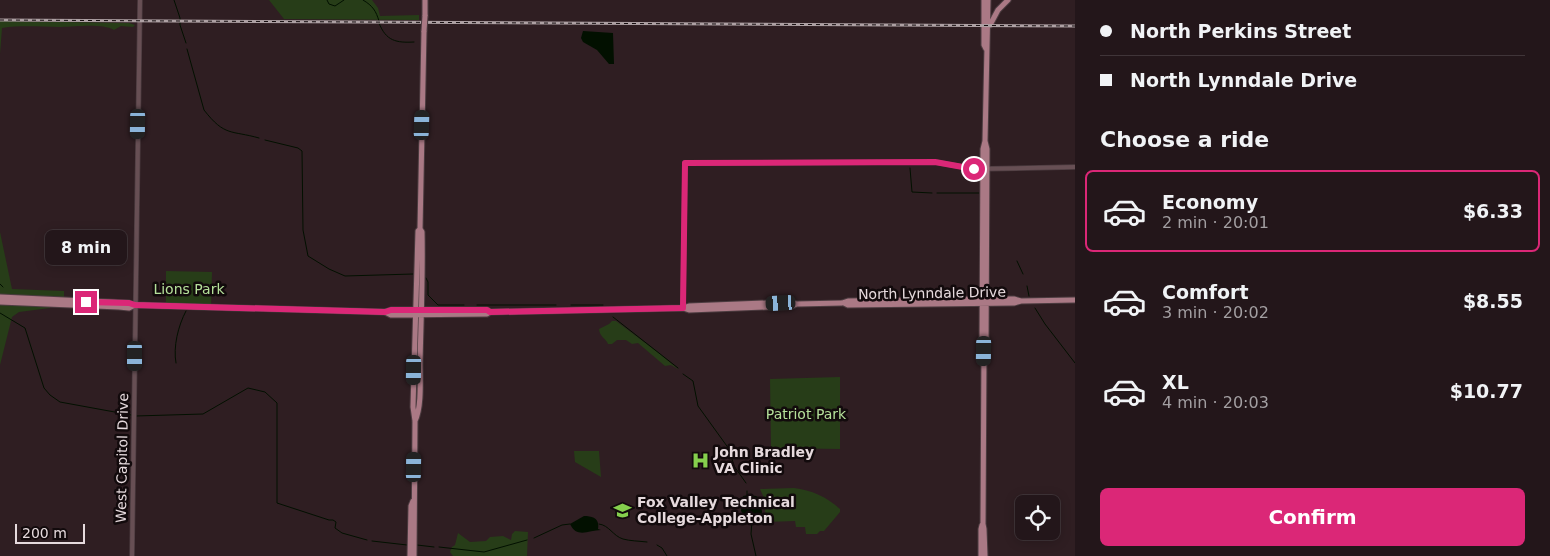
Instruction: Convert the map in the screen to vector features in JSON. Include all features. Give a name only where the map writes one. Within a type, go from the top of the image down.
[{"type":"main road","points":[[410,556],[415,421],[413,416],[419,313],[416,282],[418,231],[420,229],[425,0]]},
{"type":"main road","points":[[986,50],[984,44],[989,16],[1008,0]]},
{"type":"main road","points":[[985,556],[983,524],[984,351],[982,345],[985,169],[983,149],[985,141],[986,50],[988,45],[989,16],[987,2]]},
{"type":"main road","points":[[419,313],[422,300],[423,255],[422,232],[420,229]]},
{"type":"main road","points":[[416,282],[414,304],[401,313],[412,320],[418,330]]},
{"type":"main road","name":"North Lynndale Drive","points":[[0,297],[129,303],[135,305],[401,313],[487,310],[490,312]]},
{"type":"main road","points":[[422,300],[428,307],[446,308],[448,311]]},
{"type":"main road","name":"North Lynndale Drive","points":[[419,313],[432,315],[487,314],[490,312],[683,308],[689,306],[791,302],[797,304],[844,303],[848,301],[1075,300]]},
{"type":"main road","name":"North Lynndale Drive","points":[[0,302],[129,308],[135,305]]},
{"type":"main road","points":[[418,330],[426,319],[432,315]]},
{"type":"main road","points":[[413,501],[415,506],[414,556]]},
{"type":"main road","points":[[981,556],[981,529],[983,524]]},
{"type":"street","name":"West Capitol Drive","points":[[132,556],[140,0]]},
{"type":"street","points":[[683,308],[685,163],[935,162],[968,169],[1075,167]]},
{"type":"green space","points":[[269,0],[372,0],[378,8],[380,16],[419,15],[419,20],[284,19]]},
{"type":"green space","points":[[0,21],[129,23],[135,25],[133,27],[121,26],[114,30],[95,26],[24,26],[2,28],[0,54]]},
{"type":"green space","points":[[0,232],[12,289],[64,291],[64,297],[0,294]]},
{"type":"green space","name":"Lions Park","points":[[166,271],[212,272],[211,307],[160,305],[166,302]]},
{"type":"green space","points":[[0,303],[50,305],[50,308],[19,312],[12,317],[0,365]]},
{"type":"green space","points":[[612,321],[616,321],[679,370],[671,365],[665,366],[638,343],[632,344],[626,340],[617,340],[612,344],[608,344],[599,329]]},
{"type":"green space","name":"Patriot Park","points":[[840,377],[840,449],[771,448],[770,379]]},
{"type":"green space","points":[[574,451],[599,451],[601,477],[575,462]]},
{"type":"green space","points":[[794,488],[807,490],[818,495],[840,509],[840,512],[824,531],[820,531],[817,534],[806,534],[805,527],[796,527],[795,521],[766,522],[764,498],[760,489]]},
{"type":"green space","points":[[515,531],[528,532],[527,556],[453,556],[450,552],[455,545],[458,533],[470,542],[486,541],[490,537],[503,536],[511,540],[512,534]]},
{"type":"shaded area","points":[[583,31],[613,33],[614,64],[609,64],[597,50],[583,42],[581,38]]},
{"type":"shaded area","points":[[749,495],[760,498],[762,512],[758,522],[748,521],[741,511],[743,496]]},
{"type":"shaded area","points":[[584,516],[595,518],[598,522],[598,529],[601,530],[584,533],[573,529],[570,524]]},
{"type":"waterway","points":[[174,0],[186,43]]},
{"type":"waterway","points":[[327,0],[329,4],[335,6],[344,0]]},
{"type":"waterway","points":[[363,0],[374,9],[379,21]]},
{"type":"waterway","points":[[379,23],[385,34],[392,40],[414,42]]},
{"type":"waterway","points":[[187,49],[204,110],[211,119],[223,129],[259,138]]},
{"type":"waterway","points":[[265,140],[298,148],[302,151],[303,230],[308,256],[345,276],[413,274]]},
{"type":"waterway","points":[[910,168],[912,192],[932,193]]},
{"type":"waterway","points":[[937,193],[979,193]]},
{"type":"waterway","points":[[1017,261],[1023,274]]},
{"type":"waterway","points":[[426,278],[428,282],[428,295],[438,305],[464,305]]},
{"type":"waterway","points":[[0,284],[3,287]]},
{"type":"waterway","points":[[1027,286],[1029,296]]},
{"type":"waterway","points":[[477,305],[556,305]]},
{"type":"waterway","points":[[571,305],[603,305]]},
{"type":"waterway","points":[[1035,308],[1075,363]]},
{"type":"waterway","points":[[176,363],[177,337],[186,311]]},
{"type":"waterway","points":[[0,313],[25,328],[44,388],[50,395],[60,402],[131,415]]},
{"type":"waterway","points":[[613,317],[678,368]]},
{"type":"waterway","points":[[683,374],[693,381],[698,406],[729,449],[734,466],[746,483]]},
{"type":"waterway","points":[[136,416],[203,414],[248,388],[265,392],[277,403],[277,503],[333,520],[336,522],[335,528],[342,533],[367,540]]},
{"type":"waterway","points":[[747,491],[747,497]]},
{"type":"waterway","points":[[752,521],[751,534],[756,556]]},
{"type":"waterway","points":[[534,538],[562,525],[570,524]]},
{"type":"waterway","points":[[599,524],[606,526],[616,536],[623,539],[647,542]]},
{"type":"waterway","points":[[439,547],[484,552],[527,540]]},
{"type":"waterway","points":[[372,541],[407,545]]},
{"type":"waterway","points":[[417,545],[434,547]]},
{"type":"waterway","points":[[657,545],[662,548],[667,556]]},
{"type":"railway","points":[[0,20],[1075,26]]},
{"type":"place","name":"John Bradley VA Clinic","points":[[700,460]]},
{"type":"place","name":"Fox Valley Technical College-Appleton","points":[[623,510]]},
{"type":"route","points":[[86,302],[385,312],[391,310],[487,310],[490,312],[683,308],[685,163],[935,162],[974,169]]}]
